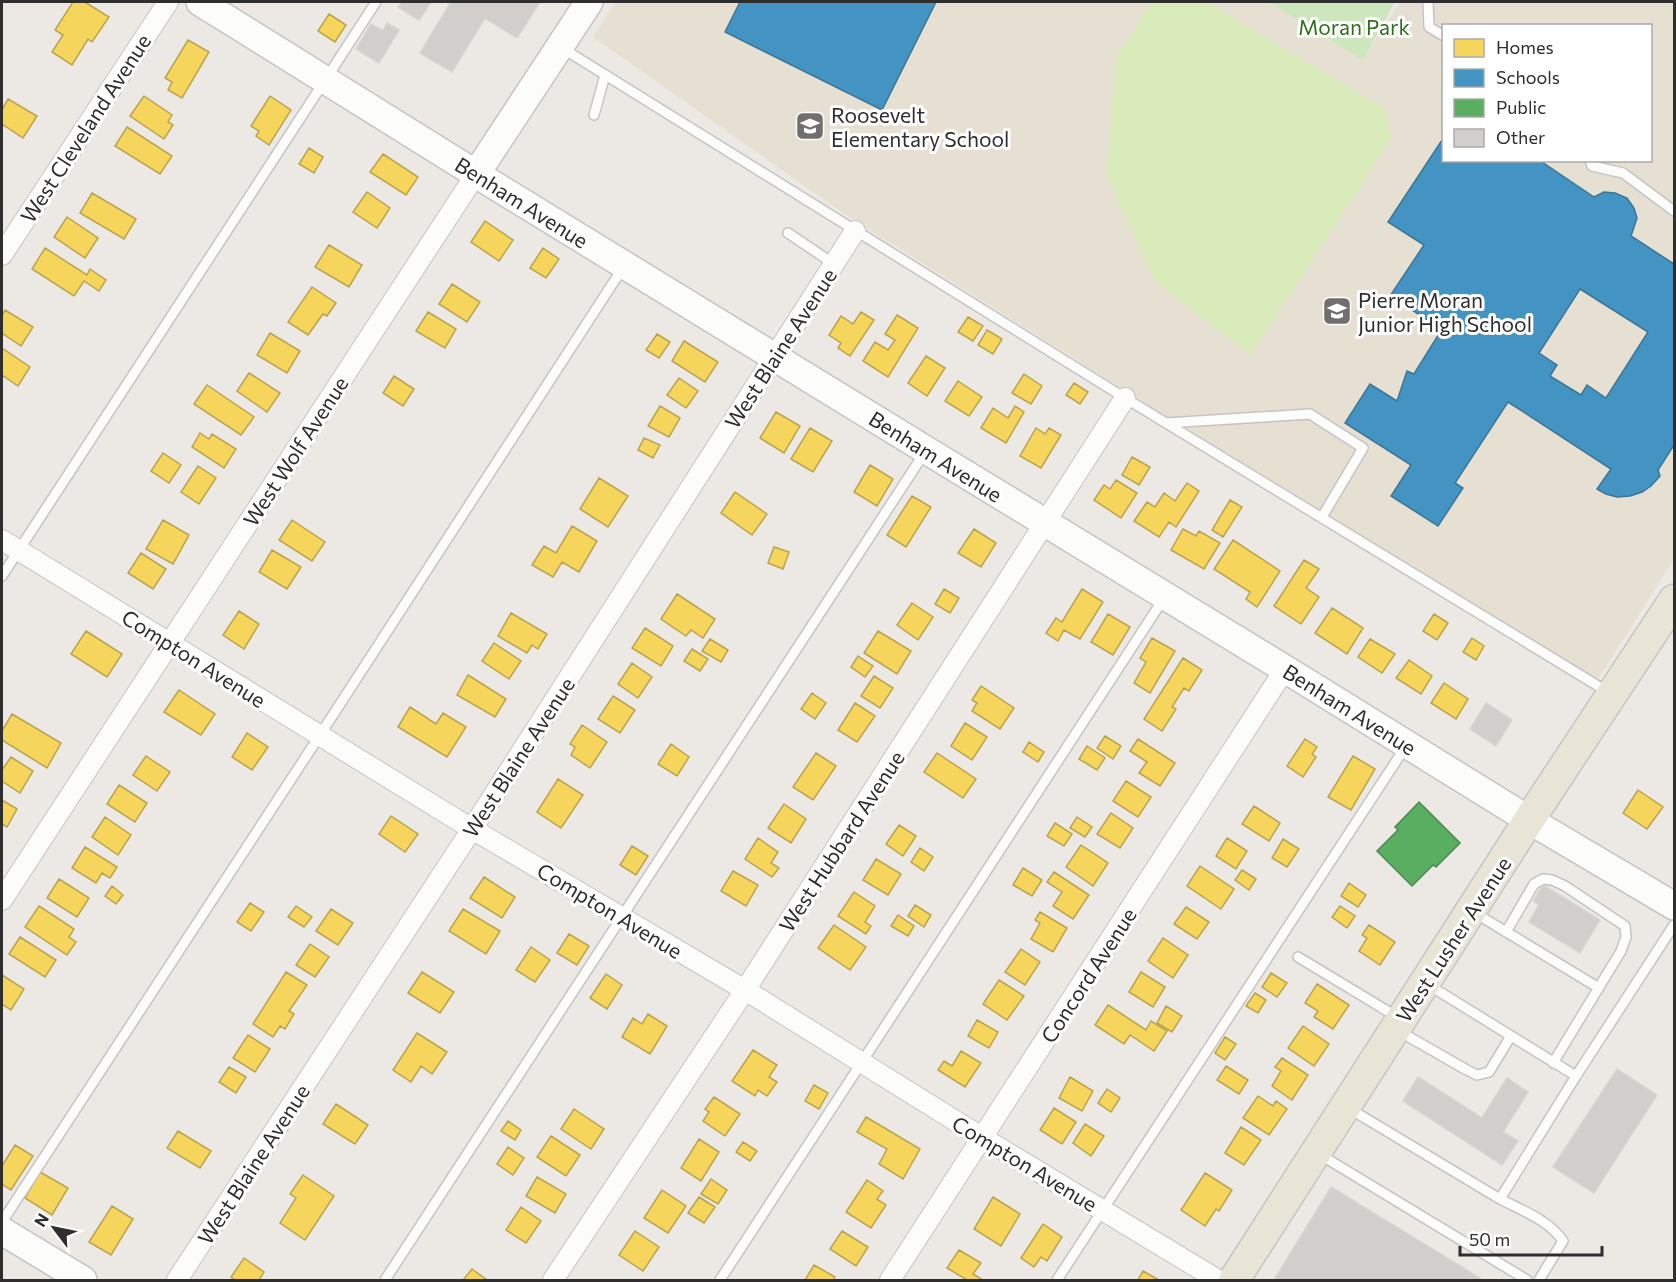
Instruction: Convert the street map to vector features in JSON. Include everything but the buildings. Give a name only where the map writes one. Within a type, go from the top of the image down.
[{"type":"main road","name":"Benham Avenue","points":[[200,2],[1045,524],[1674,906]]},
{"type":"main road","name":"West Wolf Avenue","points":[[476,174],[589,2]]},
{"type":"main road","name":"West Lusher Avenue","points":[[1234,1281],[1529,820],[1612,694],[1671,613]]},
{"type":"main road","points":[[2,1231],[83,1281]]},
{"type":"street","name":"West Cleveland Avenue","points":[[2,255],[168,2]]},
{"type":"street","name":"West Wolf Avenue","points":[[2,900],[476,174]]},
{"type":"street","name":"West Blaine Avenue","points":[[177,1281],[472,829],[855,231]]},
{"type":"street","name":"West Hubbard Avenue","points":[[553,1281],[745,990],[1125,398]]},
{"type":"street","name":"Compton Avenue","points":[[10,546],[472,829],[745,990],[1218,1281]]},
{"type":"street","name":"Concord Avenue","points":[[890,1281],[1285,669]]},
{"type":"lane","points":[[2,576],[10,546],[376,2]]},
{"type":"lane","points":[[1428,2],[1429,27],[1442,35]]},
{"type":"lane","points":[[559,47],[1125,398],[1612,694]]},
{"type":"lane","points":[[594,115],[605,75]]},
{"type":"lane","points":[[1591,162],[1592,166],[1623,173],[1674,211]]},
{"type":"lane","points":[[788,233],[834,264]]},
{"type":"lane","points":[[2,1222],[624,265]]},
{"type":"lane","points":[[1166,423],[1310,414],[1363,448],[1322,517]]},
{"type":"lane","points":[[385,1281],[926,450]]},
{"type":"lane","points":[[720,1281],[1166,596]]},
{"type":"lane","points":[[1057,1281],[1407,744]]},
{"type":"lane","points":[[1506,932],[1534,884],[1543,879],[1566,886],[1625,926],[1626,936],[1622,951],[1553,1063]]},
{"type":"lane","points":[[1471,910],[1599,988]]},
{"type":"lane","points":[[1500,1199],[1674,925]]},
{"type":"lane","points":[[1298,957],[1477,1075],[1489,1072],[1511,1036]]},
{"type":"lane","points":[[1425,983],[1576,1076]]},
{"type":"lane","points":[[1346,1106],[1500,1199],[1550,1226],[1558,1233],[1563,1241],[1539,1281]]},
{"type":"lane","points":[[1316,1152],[1527,1281]]},
{"type":"shaded area","name":"Pierre Moran Junior High School","points":[[616,2],[1268,2],[1363,59],[1400,2],[1674,2],[1674,559],[1598,679],[1153,408],[846,215],[593,37]]},
{"type":"green space","points":[[1151,2],[1206,2],[1384,108],[1392,137],[1251,355],[1154,281],[1107,176],[1116,58]]},
{"type":"green space","name":"Moran Park","points":[[1268,2],[1395,2],[1363,60]]},
{"type":"place","name":"Roosevelt Elementary School","points":[[810,126]]},
{"type":"place","name":"Pierre Moran Junior High School","points":[[1337,311]]}]
